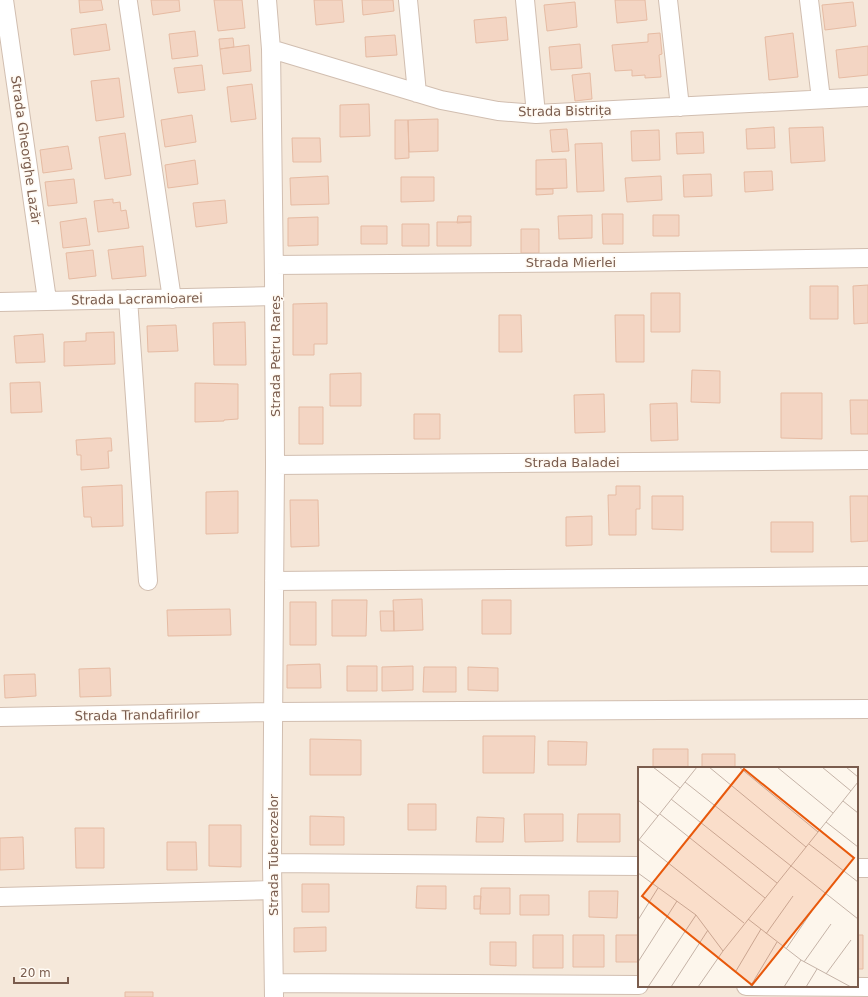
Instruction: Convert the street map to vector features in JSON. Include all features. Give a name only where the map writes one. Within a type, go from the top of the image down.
[{"type":"street","name":"Strada Gheorghe Lazăr","points":[[4,0],[47,300]]},
{"type":"street","name":"Strada Petru Rareș","points":[[266,0],[271,50],[274,265],[274,712]]},
{"type":"street","points":[[408,0],[417,93]]},
{"type":"street","points":[[525,0],[536,114]]},
{"type":"street","points":[[668,0],[680,107]]},
{"type":"street","points":[[809,0],[821,99]]},
{"type":"street","points":[[128,2],[172,299]]},
{"type":"street","name":"Strada Bistrița","points":[[271,50],[441,100],[498,111],[536,114],[868,97]]},
{"type":"street","name":"Strada Mierlei","points":[[274,265],[868,258]]},
{"type":"street","name":"Strada Lacramioarei","points":[[0,302],[274,296]]},
{"type":"street","points":[[128,300],[148,581]]},
{"type":"street","name":"Strada Baladei","points":[[275,465],[868,460]]},
{"type":"street","points":[[274,581],[868,576]]},
{"type":"street","name":"Strada Trandafirilor","points":[[0,717],[274,712],[868,709]]},
{"type":"street","name":"Strada Tuberozelor","points":[[274,712],[272,863],[274,990]]},
{"type":"street","points":[[272,863],[638,866]]},
{"type":"street","points":[[0,897],[272,890]]},
{"type":"street","points":[[274,990],[638,985]]},
{"type":"street","points":[[858,987],[868,987]]},
{"type":"shaded area","points":[[0,0],[868,0],[868,997],[0,997]]},
{"type":"building","points":[[79,0],[101,0],[103,10],[80,13]]},
{"type":"building","points":[[151,0],[179,0],[180,11],[153,15]]},
{"type":"building","points":[[214,0],[242,0],[245,28],[218,31]]},
{"type":"building","points":[[314,0],[342,0],[344,22],[316,25]]},
{"type":"building","points":[[362,0],[393,0],[394,11],[363,15]]},
{"type":"building","points":[[615,0],[645,0],[647,20],[617,23]]},
{"type":"building","points":[[575,2],[577,27],[547,31],[544,5]]},
{"type":"building","points":[[853,2],[856,26],[825,30],[822,5]]},
{"type":"building","points":[[506,17],[508,40],[476,43],[474,20]]},
{"type":"building","points":[[106,24],[110,50],[74,55],[71,29]]},
{"type":"building","points":[[195,31],[198,56],[172,59],[169,34]]},
{"type":"building","points":[[660,33],[662,54],[659,55],[661,77],[645,78],[645,75],[632,76],[632,70],[615,71],[612,45],[648,42],[648,34]]},
{"type":"building","points":[[793,33],[798,77],[769,80],[765,37]]},
{"type":"building","points":[[395,35],[397,55],[366,57],[365,37]]},
{"type":"building","points":[[233,38],[234,47],[220,49],[219,39]]},
{"type":"building","points":[[580,44],[582,68],[551,70],[549,47]]},
{"type":"building","points":[[249,45],[251,71],[223,74],[220,49]]},
{"type":"building","points":[[868,46],[868,75],[839,78],[836,50]]},
{"type":"building","points":[[202,65],[205,90],[178,93],[174,68]]},
{"type":"building","points":[[590,73],[592,99],[575,101],[572,75]]},
{"type":"building","points":[[119,78],[124,117],[96,121],[91,81]]},
{"type":"building","points":[[252,84],[256,119],[231,122],[227,87]]},
{"type":"building","points":[[369,104],[370,136],[340,137],[340,105]]},
{"type":"building","points":[[192,115],[196,142],[165,147],[161,120]]},
{"type":"building","points":[[438,119],[438,151],[409,152],[408,120]]},
{"type":"building","points":[[395,120],[408,120],[409,158],[395,159]]},
{"type":"building","points":[[774,127],[775,148],[747,149],[746,129]]},
{"type":"building","points":[[823,127],[825,161],[791,163],[789,128]]},
{"type":"building","points":[[567,129],[569,151],[552,152],[550,130]]},
{"type":"building","points":[[659,130],[660,160],[632,161],[631,131]]},
{"type":"building","points":[[703,132],[704,153],[677,154],[676,133]]},
{"type":"building","points":[[125,133],[131,175],[105,179],[99,137]]},
{"type":"building","points":[[292,138],[320,138],[321,162],[293,162]]},
{"type":"building","points":[[602,143],[604,191],[577,192],[575,144]]},
{"type":"building","points":[[68,146],[72,169],[43,173],[40,150]]},
{"type":"building","points":[[566,159],[567,188],[536,189],[536,160]]},
{"type":"building","points":[[195,160],[198,184],[168,188],[165,165]]},
{"type":"building","points":[[772,171],[773,190],[745,192],[744,172]]},
{"type":"building","points":[[711,174],[712,196],[684,197],[683,175]]},
{"type":"building","points":[[328,176],[329,204],[291,205],[290,178]]},
{"type":"building","points":[[661,176],[662,200],[627,202],[625,178]]},
{"type":"building","points":[[401,177],[434,177],[434,201],[401,202]]},
{"type":"building","points":[[74,179],[77,203],[48,206],[45,182]]},
{"type":"building","points":[[536,189],[553,189],[553,194],[536,195]]},
{"type":"building","points":[[113,199],[113,203],[120,202],[121,211],[126,210],[129,228],[98,232],[94,201]]},
{"type":"building","points":[[225,200],[227,223],[196,227],[193,203]]},
{"type":"building","points":[[602,214],[623,214],[623,244],[603,244]]},
{"type":"building","points":[[592,215],[592,238],[559,239],[558,216]]},
{"type":"building","points":[[653,215],[679,215],[679,236],[653,236]]},
{"type":"building","points":[[458,216],[471,216],[471,222],[457,223]]},
{"type":"building","points":[[318,217],[318,245],[288,246],[288,218]]},
{"type":"building","points":[[86,218],[90,245],[63,248],[60,222]]},
{"type":"building","points":[[437,222],[471,222],[471,246],[437,246]]},
{"type":"building","points":[[402,224],[429,224],[429,246],[402,246]]},
{"type":"building","points":[[361,226],[387,226],[387,244],[361,244]]},
{"type":"building","points":[[521,229],[539,229],[539,253],[521,253]]},
{"type":"building","points":[[143,246],[146,276],[112,279],[108,250]]},
{"type":"building","points":[[93,250],[96,276],[69,279],[66,253]]},
{"type":"building","points":[[868,285],[868,323],[854,324],[853,286]]},
{"type":"building","points":[[810,286],[838,286],[838,319],[810,319]]},
{"type":"building","points":[[651,293],[680,293],[680,332],[651,332]]},
{"type":"building","points":[[327,303],[327,344],[314,344],[314,355],[293,355],[293,304]]},
{"type":"building","points":[[499,315],[521,315],[522,352],[499,352]]},
{"type":"building","points":[[615,315],[644,315],[644,362],[616,362]]},
{"type":"building","points":[[245,322],[246,365],[214,365],[213,323]]},
{"type":"building","points":[[176,325],[178,351],[148,352],[147,326]]},
{"type":"building","points":[[114,332],[115,364],[64,366],[64,342],[86,341],[86,333]]},
{"type":"building","points":[[43,334],[45,362],[16,363],[14,336]]},
{"type":"building","points":[[692,370],[720,371],[720,403],[691,402]]},
{"type":"building","points":[[361,373],[361,406],[330,406],[330,374]]},
{"type":"building","points":[[40,382],[42,412],[11,413],[10,383]]},
{"type":"building","points":[[195,383],[238,384],[238,419],[195,422]]},
{"type":"building","points":[[781,393],[822,393],[822,439],[781,438]]},
{"type":"building","points":[[604,394],[605,432],[575,433],[574,395]]},
{"type":"building","points":[[850,400],[868,400],[868,434],[851,434]]},
{"type":"building","points":[[677,403],[678,440],[651,441],[650,404]]},
{"type":"building","points":[[299,407],[323,407],[323,444],[299,444]]},
{"type":"building","points":[[414,414],[440,414],[440,439],[414,439]]},
{"type":"building","points":[[111,438],[112,451],[108,451],[109,468],[81,470],[81,455],[77,455],[76,440]]},
{"type":"building","points":[[122,485],[123,526],[92,527],[91,517],[84,517],[82,487]]},
{"type":"building","points":[[616,486],[640,486],[640,509],[636,509],[636,535],[609,535],[608,495],[616,495]]},
{"type":"building","points":[[238,491],[238,533],[206,534],[206,492]]},
{"type":"building","points":[[652,496],[683,496],[683,530],[652,529]]},
{"type":"building","points":[[850,496],[868,496],[868,541],[851,542]]},
{"type":"building","points":[[290,500],[318,500],[319,546],[291,547]]},
{"type":"building","points":[[592,516],[592,545],[566,546],[566,517]]},
{"type":"building","points":[[771,522],[813,522],[813,552],[771,552]]},
{"type":"building","points":[[422,599],[423,630],[394,631],[393,600]]},
{"type":"building","points":[[332,600],[367,600],[366,636],[332,636]]},
{"type":"building","points":[[482,600],[511,600],[511,634],[482,634]]},
{"type":"building","points":[[290,602],[316,602],[316,645],[290,645]]},
{"type":"building","points":[[230,609],[231,635],[168,636],[167,610]]},
{"type":"building","points":[[380,611],[394,611],[394,631],[381,631]]},
{"type":"building","points":[[320,664],[321,688],[287,688],[287,665]]},
{"type":"building","points":[[347,666],[377,666],[377,691],[347,691]]},
{"type":"building","points":[[413,666],[413,690],[382,691],[382,667]]},
{"type":"building","points":[[424,667],[456,667],[456,692],[423,692]]},
{"type":"building","points":[[468,667],[498,668],[498,691],[468,690]]},
{"type":"building","points":[[110,668],[111,696],[80,697],[79,669]]},
{"type":"building","points":[[35,674],[36,696],[5,698],[4,675]]},
{"type":"building","points":[[483,736],[535,736],[534,773],[483,773]]},
{"type":"building","points":[[310,739],[361,740],[361,775],[310,775]]},
{"type":"building","points":[[548,741],[587,742],[586,765],[548,765]]},
{"type":"building","points":[[653,749],[688,749],[688,767],[653,767]]},
{"type":"building","points":[[702,754],[735,754],[735,767],[702,767]]},
{"type":"building","points":[[408,804],[436,804],[436,830],[408,830]]},
{"type":"building","points":[[524,814],[563,814],[563,841],[525,842]]},
{"type":"building","points":[[578,814],[620,814],[620,842],[577,842]]},
{"type":"building","points":[[310,816],[344,817],[344,845],[310,845]]},
{"type":"building","points":[[477,817],[504,818],[503,842],[476,842]]},
{"type":"building","points":[[209,825],[241,825],[241,867],[209,866]]},
{"type":"building","points":[[75,828],[104,828],[104,868],[76,868]]},
{"type":"building","points":[[23,837],[24,869],[0,870],[0,838]]},
{"type":"building","points":[[167,842],[196,842],[197,870],[167,870]]},
{"type":"building","points":[[302,884],[329,884],[329,912],[302,912]]},
{"type":"building","points":[[417,886],[446,886],[446,909],[416,908]]},
{"type":"building","points":[[481,888],[510,888],[510,914],[480,914]]},
{"type":"building","points":[[589,891],[618,891],[617,918],[589,917]]},
{"type":"building","points":[[520,895],[549,895],[549,915],[520,915]]},
{"type":"building","points":[[474,896],[481,896],[480,909],[474,909]]},
{"type":"building","points":[[326,927],[326,951],[294,952],[294,928]]},
{"type":"building","points":[[533,935],[563,935],[563,968],[533,968]]},
{"type":"building","points":[[573,935],[604,935],[604,967],[573,967]]},
{"type":"building","points":[[616,935],[638,935],[638,962],[616,962]]},
{"type":"building","points":[[858,935],[863,935],[863,969],[858,969]]},
{"type":"building","points":[[490,942],[516,942],[516,966],[490,965]]},
{"type":"building","points":[[125,992],[153,992],[153,997],[125,997]]}]
